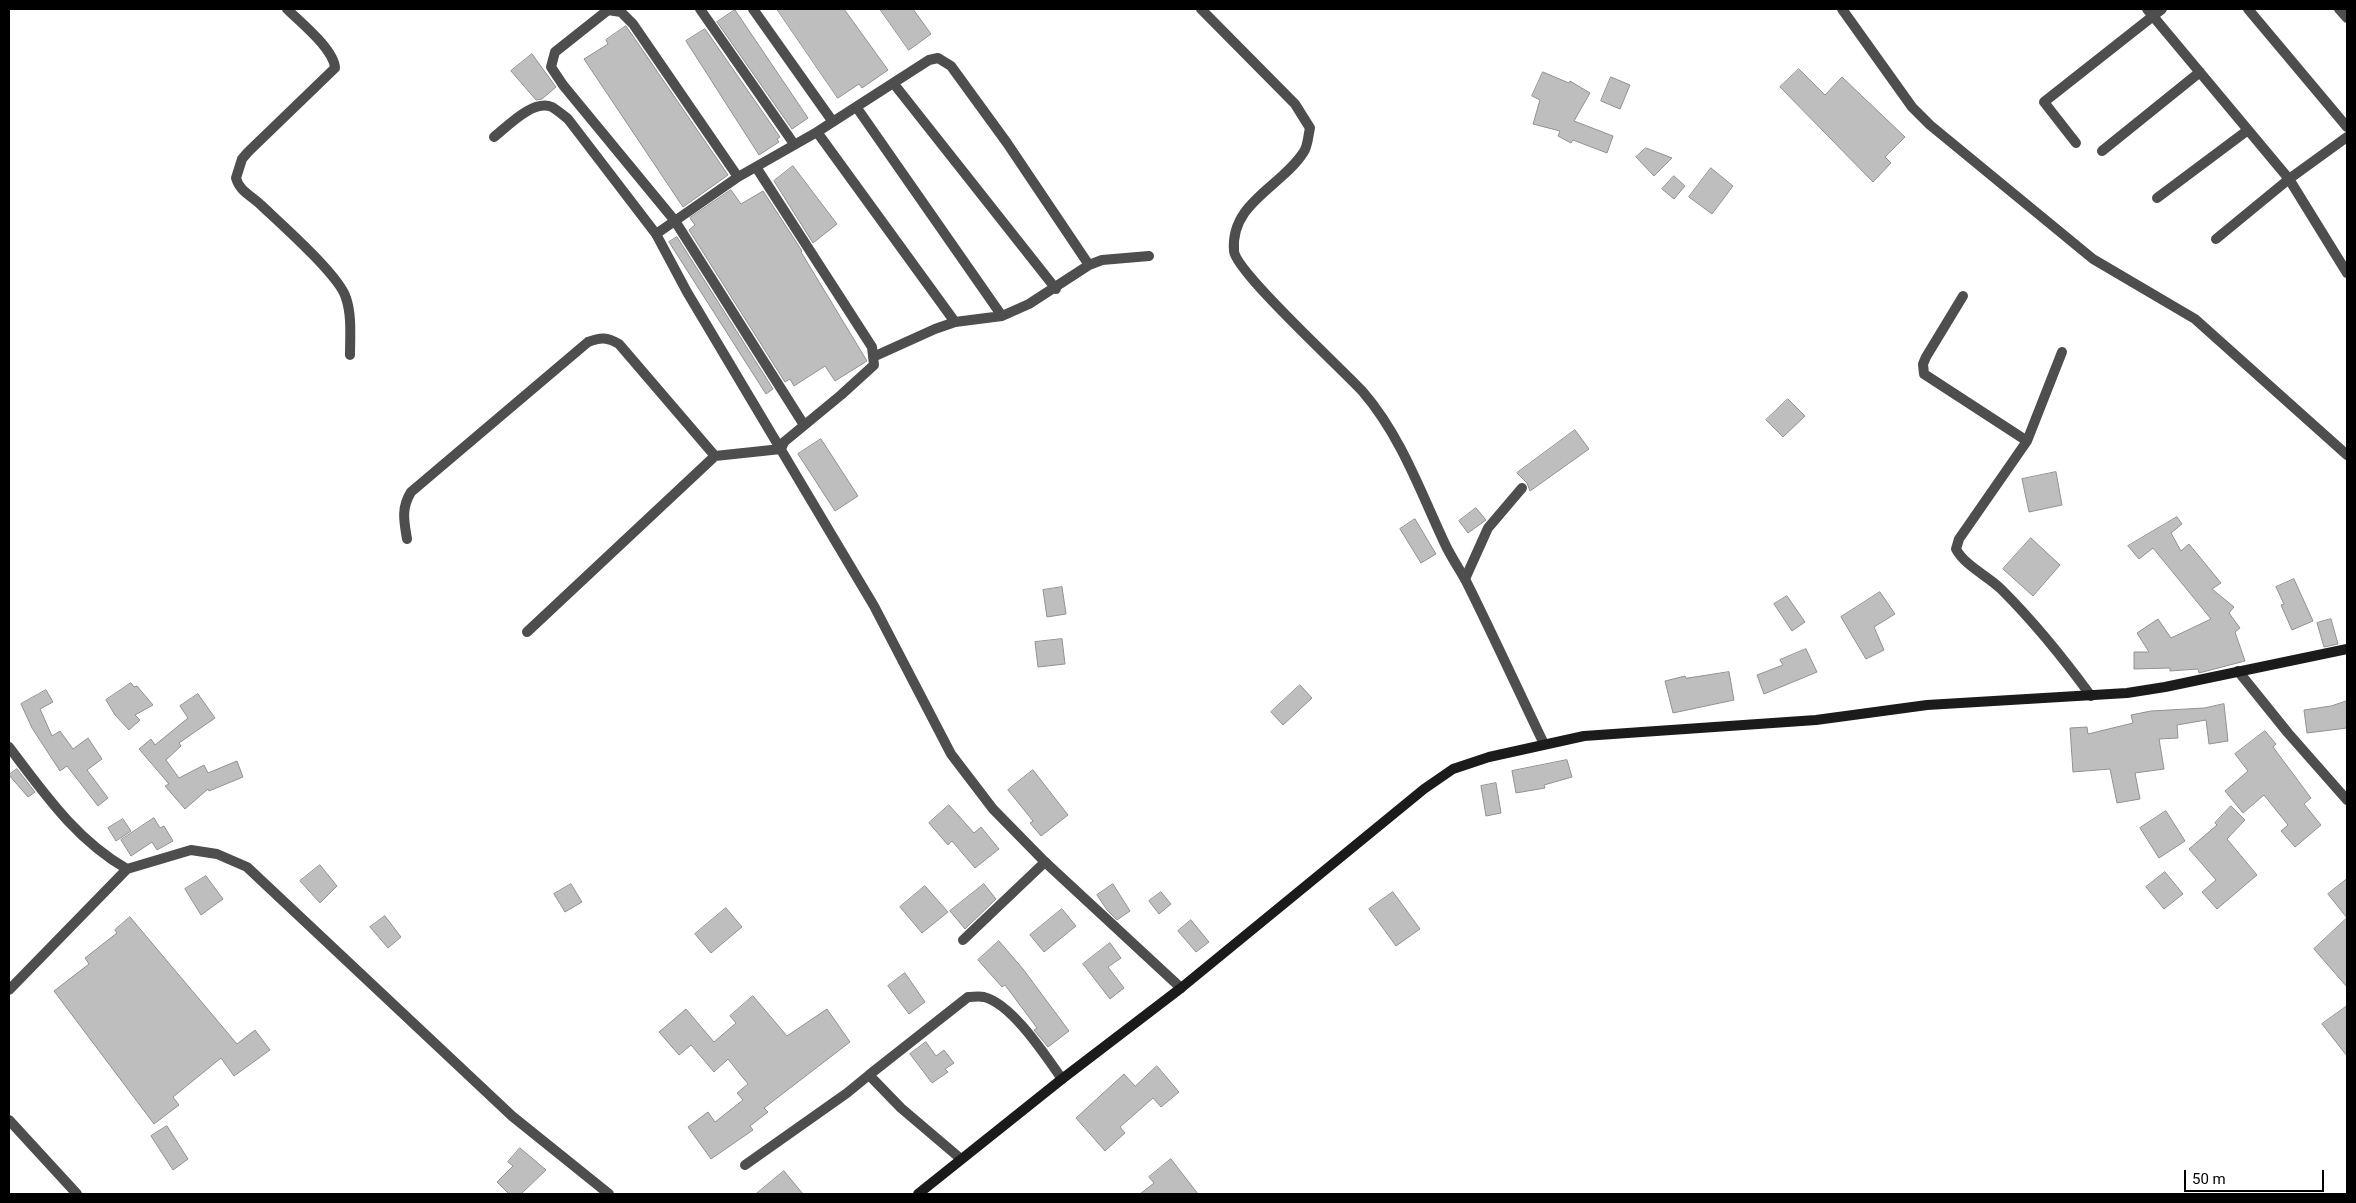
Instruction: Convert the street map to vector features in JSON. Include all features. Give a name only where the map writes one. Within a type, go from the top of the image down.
[{"type":"street","points":[[287,9],[327,50],[334,62],[335,68],[248,152],[242,159],[236,178],[241,189],[314,256],[342,288],[348,305],[350,355]]},
{"type":"street","points":[[700,9],[794,144]]},
{"type":"street","points":[[753,9],[833,122]]},
{"type":"street","points":[[1201,9],[1295,104],[1310,128],[1305,152],[1289,171],[1256,198],[1242,217],[1233,233],[1234,254],[1253,282],[1364,393],[1394,435],[1446,547],[1465,579],[1544,744]]},
{"type":"street","points":[[1842,9],[1912,107],[1930,124],[2093,259],[2195,320],[2347,455]]},
{"type":"street","points":[[2076,143],[2044,102],[2150,12],[2162,9]]},
{"type":"street","points":[[2248,9],[2347,127]]},
{"type":"street","points":[[2339,9],[2347,18]]},
{"type":"street","points":[[738,177],[633,24],[621,12],[608,10],[556,52],[551,67],[563,85],[675,221],[804,425]]},
{"type":"street","points":[[2150,12],[2289,179],[2347,273]]},
{"type":"street","points":[[656,234],[738,177],[818,132],[929,60],[938,58],[951,66],[1007,143],[1089,265]]},
{"type":"street","points":[[2102,151],[2200,72]]},
{"type":"street","points":[[894,84],[1056,289]]},
{"type":"street","points":[[494,137],[531,109],[540,106],[551,107],[568,119],[656,234],[687,292],[874,606],[951,754],[993,809],[1044,862],[1181,988]]},
{"type":"street","points":[[857,108],[1002,316]]},
{"type":"street","points":[[2157,198],[2248,130]]},
{"type":"street","points":[[818,132],[955,322]]},
{"type":"street","points":[[2216,239],[2289,179],[2347,137]]},
{"type":"street","points":[[756,167],[872,347],[874,365],[784,442],[781,449]]},
{"type":"street","points":[[873,357],[955,322],[1002,316],[1056,289],[1089,265],[1114,258],[1149,256]]},
{"type":"street","points":[[1963,296],[1926,357],[1923,364],[1924,374],[2026,441]]},
{"type":"street","points":[[407,539],[403,515],[405,501],[411,492],[588,342],[599,338],[608,338],[619,344],[714,456]]},
{"type":"street","points":[[2062,352],[2026,441],[1959,539],[1956,549],[1964,560],[2007,596],[2074,672],[2091,696]]},
{"type":"street","points":[[527,632],[714,456],[781,449]]},
{"type":"street","points":[[1465,579],[1488,528],[1522,488]]},
{"type":"street","points":[[918,1194],[1062,1079],[1181,988],[1424,788],[1454,769],[1489,757],[1584,736],[1816,720],[1927,706],[2091,696],[2165,687],[2347,649]]},
{"type":"street","points":[[2238,671],[2288,733],[2347,800]]},
{"type":"street","points":[[9,747],[78,833],[108,858],[127,869]]},
{"type":"street","points":[[9,990],[127,869],[191,850],[217,854],[247,867],[512,1116],[609,1194]]},
{"type":"street","points":[[963,940],[1044,862]]},
{"type":"street","points":[[745,1164],[847,1093],[968,997],[984,997],[998,1004],[1021,1025],[1062,1079]]},
{"type":"street","points":[[869,1075],[901,1108],[961,1159]]},
{"type":"street","points":[[9,1120],[77,1194]]},
{"type":"building","points":[[777,9],[844,9],[888,70],[862,88],[859,84],[838,98]]},
{"type":"building","points":[[880,9],[913,9],[931,34],[909,50]]},
{"type":"building","points":[[735,10],[808,118],[792,129],[717,22]]},
{"type":"building","points":[[626,26],[728,175],[683,207],[584,59],[608,44],[606,40]]},
{"type":"building","points":[[705,29],[780,137],[777,139],[779,142],[759,155],[686,41]]},
{"type":"building","points":[[532,54],[556,87],[542,99],[536,100],[511,71]]},
{"type":"building","points":[[1799,69],[1825,95],[1842,77],[1905,137],[1885,157],[1891,163],[1873,182],[1780,87]]},
{"type":"building","points":[[1543,72],[1569,83],[1570,81],[1590,93],[1574,121],[1613,136],[1607,153],[1573,140],[1571,143],[1558,136],[1560,131],[1533,124],[1540,100],[1532,96]]},
{"type":"building","points":[[1611,77],[1630,85],[1620,109],[1601,101]]},
{"type":"building","points":[[1646,148],[1672,158],[1654,176],[1636,157]]},
{"type":"building","points":[[793,166],[837,224],[813,243],[774,181]]},
{"type":"building","points":[[1711,168],[1733,186],[1712,214],[1689,197]]},
{"type":"building","points":[[1674,176],[1685,186],[1674,199],[1662,189]]},
{"type":"building","points":[[731,190],[741,204],[763,191],[802,251],[867,361],[835,381],[825,366],[794,386],[790,379],[785,382],[689,230],[695,225],[690,218]]},
{"type":"building","points":[[677,237],[773,389],[766,394],[669,242]]},
{"type":"building","points":[[1788,399],[1805,416],[1783,437],[1766,420]]},
{"type":"building","points":[[1575,430],[1589,449],[1530,491],[1527,483],[1517,473]]},
{"type":"building","points":[[821,439],[858,496],[835,511],[798,454]]},
{"type":"building","points":[[2056,472],[2062,505],[2029,512],[2022,479]]},
{"type":"building","points":[[1476,508],[1486,520],[1468,533],[1459,521]]},
{"type":"building","points":[[2177,517],[2182,524],[2171,533],[2181,551],[2189,544],[2221,583],[2212,589],[2234,607],[2229,613],[2240,628],[2235,632],[2245,661],[2199,673],[2198,669],[2170,671],[2170,668],[2134,669],[2134,652],[2149,652],[2137,633],[2158,619],[2171,638],[2211,619],[2153,548],[2139,559],[2128,546]]},
{"type":"building","points":[[1415,519],[1436,554],[1421,563],[1400,529]]},
{"type":"building","points":[[2031,538],[2060,565],[2033,596],[2003,569]]},
{"type":"building","points":[[2294,579],[2313,621],[2292,630],[2281,605],[2284,604],[2276,587]]},
{"type":"building","points":[[1062,587],[1066,614],[1047,617],[1043,590]]},
{"type":"building","points":[[1880,592],[1895,614],[1874,627],[1884,650],[1866,659],[1841,617]]},
{"type":"building","points":[[1787,596],[1805,622],[1792,631],[1774,604]]},
{"type":"building","points":[[2331,619],[2338,644],[2324,647],[2317,623]]},
{"type":"building","points":[[1062,639],[1065,664],[1038,667],[1035,642]]},
{"type":"building","points":[[1806,649],[1817,672],[1764,694],[1757,675],[1783,665],[1780,660]]},
{"type":"building","points":[[1729,672],[1734,700],[1673,713],[1665,681],[1685,676],[1686,678]]},
{"type":"building","points":[[131,683],[134,687],[137,686],[153,705],[135,715],[140,720],[129,730],[115,715],[106,700]]},
{"type":"building","points":[[1300,685],[1312,698],[1283,725],[1271,712]]},
{"type":"building","points":[[46,690],[53,702],[40,709],[52,736],[60,731],[73,749],[88,738],[102,759],[87,770],[108,798],[98,806],[67,766],[60,771],[32,728],[21,704]]},
{"type":"building","points":[[198,694],[215,718],[179,743],[181,746],[166,760],[179,778],[204,765],[208,773],[237,761],[243,777],[209,791],[208,789],[185,809],[165,786],[169,784],[139,749],[151,739],[155,745],[188,718],[180,706]]},
{"type":"building","points":[[2347,701],[2347,728],[2307,733],[2304,710],[2331,706]]},
{"type":"building","points":[[2224,704],[2228,741],[2209,744],[2206,720],[2177,725],[2178,738],[2159,739],[2164,769],[2135,773],[2140,799],[2117,803],[2110,769],[2073,772],[2070,728],[2087,727],[2088,734],[2133,723],[2131,715],[2151,711],[2204,708]]},
{"type":"building","points":[[2265,731],[2276,744],[2273,747],[2311,798],[2304,804],[2321,825],[2295,847],[2281,831],[2288,825],[2264,795],[2243,813],[2225,791],[2248,771],[2235,754]]},
{"type":"building","points":[[1567,760],[1572,777],[1544,785],[1545,788],[1516,793],[1512,771]]},
{"type":"building","points":[[17,769],[35,792],[28,797],[9,775]]},
{"type":"building","points":[[1033,770],[1068,815],[1041,836],[1030,823],[1033,821],[1008,790]]},
{"type":"building","points":[[1496,783],[1501,813],[1486,816],[1481,786]]},
{"type":"building","points":[[949,805],[974,833],[981,827],[999,849],[975,868],[952,841],[948,845],[929,823]]},
{"type":"building","points":[[2231,806],[2245,820],[2227,839],[2257,875],[2217,909],[2202,892],[2216,880],[2189,849],[2217,825],[2215,823]]},
{"type":"building","points":[[2166,811],[2185,841],[2159,858],[2140,828]]},
{"type":"building","points":[[154,818],[160,828],[164,826],[173,841],[157,850],[152,842],[131,856],[121,840]]},
{"type":"building","points":[[123,819],[131,831],[116,841],[108,828]]},
{"type":"building","points":[[320,865],[337,886],[320,903],[300,881]]},
{"type":"building","points":[[2165,872],[2183,894],[2164,909],[2146,887]]},
{"type":"building","points":[[206,876],[223,899],[201,915],[185,889]]},
{"type":"building","points":[[2347,879],[2347,918],[2328,894]]},
{"type":"building","points":[[571,884],[582,902],[565,912],[554,894]]},
{"type":"building","points":[[984,884],[996,899],[965,929],[950,911]]},
{"type":"building","points":[[1113,884],[1130,911],[1117,920],[1107,910],[1097,895]]},
{"type":"building","points":[[925,886],[948,912],[922,933],[900,907]]},
{"type":"building","points":[[1161,892],[1171,904],[1159,914],[1149,901]]},
{"type":"building","points":[[1393,892],[1420,929],[1396,946],[1369,909]]},
{"type":"building","points":[[726,908],[742,927],[711,953],[695,934]]},
{"type":"building","points":[[1062,909],[1076,926],[1044,952],[1030,935]]},
{"type":"building","points":[[385,916],[401,937],[388,948],[370,927]]},
{"type":"building","points":[[130,917],[237,1044],[255,1030],[270,1050],[234,1076],[221,1058],[173,1097],[179,1105],[154,1124],[54,991],[89,964],[85,958],[117,933],[115,930]]},
{"type":"building","points":[[2347,918],[2347,987],[2314,949]]},
{"type":"building","points":[[1191,920],[1209,942],[1196,952],[1178,931]]},
{"type":"building","points":[[999,941],[1023,969],[1069,1031],[1048,1047],[1034,1030],[1037,1028],[1005,985],[1002,987],[978,960]]},
{"type":"building","points":[[1110,943],[1121,958],[1108,967],[1124,988],[1110,999],[1083,964]]},
{"type":"building","points":[[905,973],[925,1002],[909,1014],[888,986]]},
{"type":"building","points":[[753,996],[787,1036],[827,1009],[850,1042],[764,1108],[768,1112],[750,1126],[753,1130],[711,1159],[688,1127],[708,1112],[715,1122],[743,1100],[737,1093],[748,1084],[728,1059],[714,1072],[691,1045],[679,1055],[659,1032],[686,1009],[714,1042],[736,1023],[730,1016]]},
{"type":"building","points":[[2347,1006],[2347,1056],[2322,1024]]},
{"type":"building","points":[[926,1042],[936,1056],[944,1050],[954,1063],[945,1069],[948,1072],[932,1083],[910,1054]]},
{"type":"building","points":[[1157,1066],[1179,1092],[1161,1107],[1153,1098],[1120,1127],[1125,1133],[1105,1151],[1076,1118],[1124,1074],[1135,1086]]},
{"type":"building","points":[[167,1126],[188,1159],[173,1170],[151,1136]]},
{"type":"building","points":[[520,1148],[546,1170],[521,1194],[509,1194],[497,1182],[513,1166],[508,1162]]},
{"type":"building","points":[[1171,1159],[1198,1194],[1140,1194],[1154,1183],[1149,1177]]},
{"type":"building","points":[[784,1171],[803,1194],[756,1194]]}]
